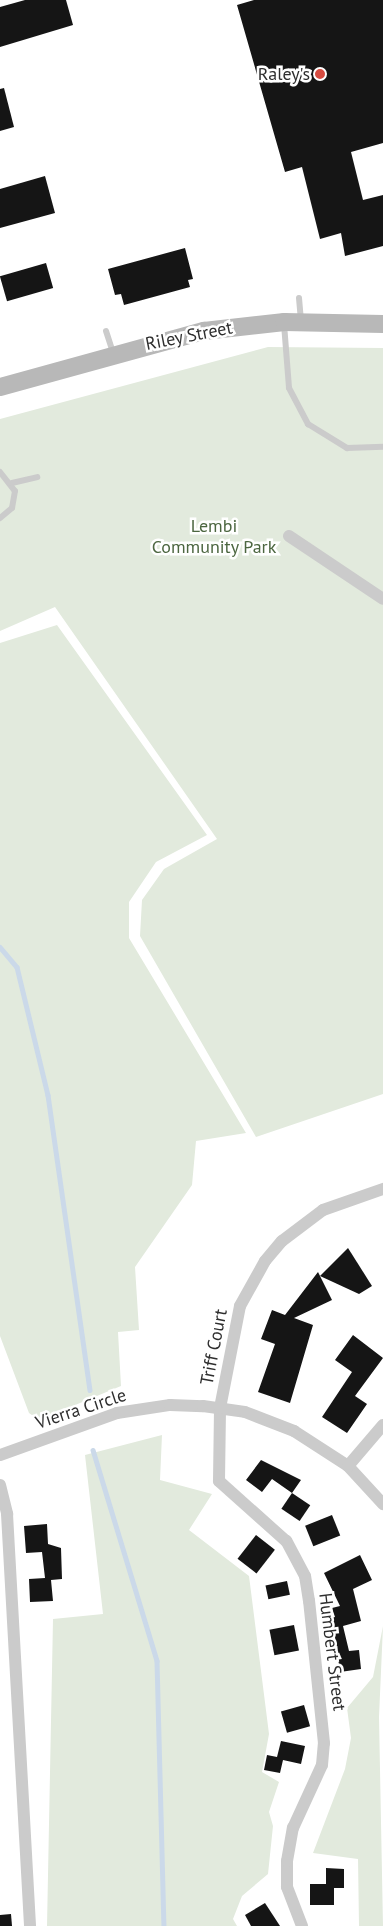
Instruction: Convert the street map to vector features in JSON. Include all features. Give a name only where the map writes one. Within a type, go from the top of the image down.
[{"type":"main road","name":"Riley Street","points":[[0,387],[112,353],[204,330],[293,322],[383,324]]},
{"type":"street","points":[[289,536],[383,600]]},
{"type":"street","name":"Triff Court","points":[[220,1408],[240,1306],[265,1261],[294,1230],[323,1210],[383,1189]]},
{"type":"street","name":"Vierra Circle","points":[[0,1455],[117,1413],[170,1405],[220,1408],[294,1431],[348,1466],[383,1504]]},
{"type":"street","name":"Humbert Street","points":[[220,1408],[219,1481],[224,1490],[286,1541],[305,1576],[308,1592],[324,1743],[322,1765],[293,1828],[286,1861],[287,1887],[302,1926]]},
{"type":"street","points":[[348,1466],[383,1425]]},
{"type":"street","points":[[0,1485],[7,1514],[4,1556],[30,1926]]},
{"type":"lane","points":[[299,298],[293,322],[289,388],[308,424],[347,448],[383,447]]},
{"type":"lane","points":[[106,331],[112,353]]},
{"type":"lane","points":[[0,472],[12,483],[14,500],[0,518]]},
{"type":"lane","points":[[12,483],[37,477]]},
{"type":"green space","name":"Lembi Community Park","points":[[268,347],[383,348],[383,1094],[256,1137],[140,936],[142,900],[164,869],[217,839],[55,607],[0,631],[0,419]]},
{"type":"green space","points":[[57,625],[207,835],[156,862],[129,902],[129,938],[246,1133],[196,1141],[192,1185],[135,1267],[139,1330],[118,1332],[121,1386],[39,1420],[29,1413],[0,1336],[0,643]]},
{"type":"green space","points":[[162,1435],[160,1480],[212,1494],[189,1530],[249,1576],[269,1734],[262,1772],[279,1782],[269,1812],[273,1826],[268,1874],[242,1896],[233,1919],[237,1926],[47,1926],[53,1619],[103,1614],[85,1455]]},
{"type":"green space","points":[[383,1626],[379,1717],[383,1926],[359,1926],[358,1859],[313,1853],[345,1769],[351,1738],[347,1708],[373,1677]]},
{"type":"building","points":[[25,0],[66,0],[73,25],[0,47],[0,7]]},
{"type":"building","name":"Raley's","points":[[254,0],[383,0],[383,143],[351,152],[363,200],[383,195],[383,246],[345,256],[341,233],[320,239],[302,167],[285,172],[237,5]]},
{"type":"building","points":[[4,88],[14,127],[0,131],[0,89]]},
{"type":"building","points":[[45,176],[55,213],[0,228],[0,189]]},
{"type":"building","points":[[185,248],[193,279],[188,280],[190,287],[124,305],[121,294],[115,295],[108,269]]},
{"type":"building","points":[[46,263],[53,288],[7,301],[0,276]]},
{"type":"building","points":[[348,1248],[372,1286],[359,1294],[320,1276]]},
{"type":"building","points":[[318,1272],[332,1300],[294,1318],[313,1325],[290,1403],[258,1392],[275,1344],[261,1339],[272,1310],[285,1315]]},
{"type":"building","points":[[353,1335],[383,1358],[355,1396],[367,1404],[347,1433],[322,1417],[352,1372],[335,1360]]},
{"type":"building","points":[[261,1460],[301,1480],[292,1493],[272,1479],[262,1492],[246,1480]]},
{"type":"building","points":[[292,1493],[310,1505],[300,1521],[281,1509]]},
{"type":"building","points":[[332,1515],[340,1535],[313,1546],[305,1526]]},
{"type":"building","points":[[47,1524],[48,1544],[61,1548],[62,1579],[51,1580],[53,1601],[30,1602],[29,1579],[45,1578],[42,1552],[26,1553],[24,1526]]},
{"type":"building","points":[[256,1535],[275,1550],[256,1573],[238,1559]]},
{"type":"building","points":[[360,1555],[372,1580],[353,1589],[361,1621],[343,1626],[349,1651],[359,1650],[361,1669],[340,1672],[335,1637],[328,1638],[323,1620],[335,1617],[332,1608],[340,1606],[324,1573]]},
{"type":"building","points":[[287,1581],[290,1595],[268,1599],[265,1586]]},
{"type":"building","points":[[294,1625],[299,1651],[274,1655],[269,1630]]},
{"type":"building","points":[[304,1705],[310,1726],[287,1733],[281,1712]]},
{"type":"building","points":[[281,1741],[305,1746],[301,1764],[283,1760],[280,1773],[264,1770],[267,1755],[277,1757]]},
{"type":"building","points":[[326,1868],[344,1869],[344,1888],[334,1888],[334,1905],[310,1905],[310,1884],[326,1884]]},
{"type":"building","points":[[265,1903],[280,1926],[251,1926],[245,1915]]},
{"type":"building","points":[[11,1914],[12,1926],[0,1926],[0,1915]]},
{"type":"waterway","points":[[0,947],[17,967],[48,1095],[90,1390]]},
{"type":"waterway","points":[[93,1450],[157,1661],[164,1926]]},
{"type":"place","name":"Raley's","points":[[320,74]]}]
